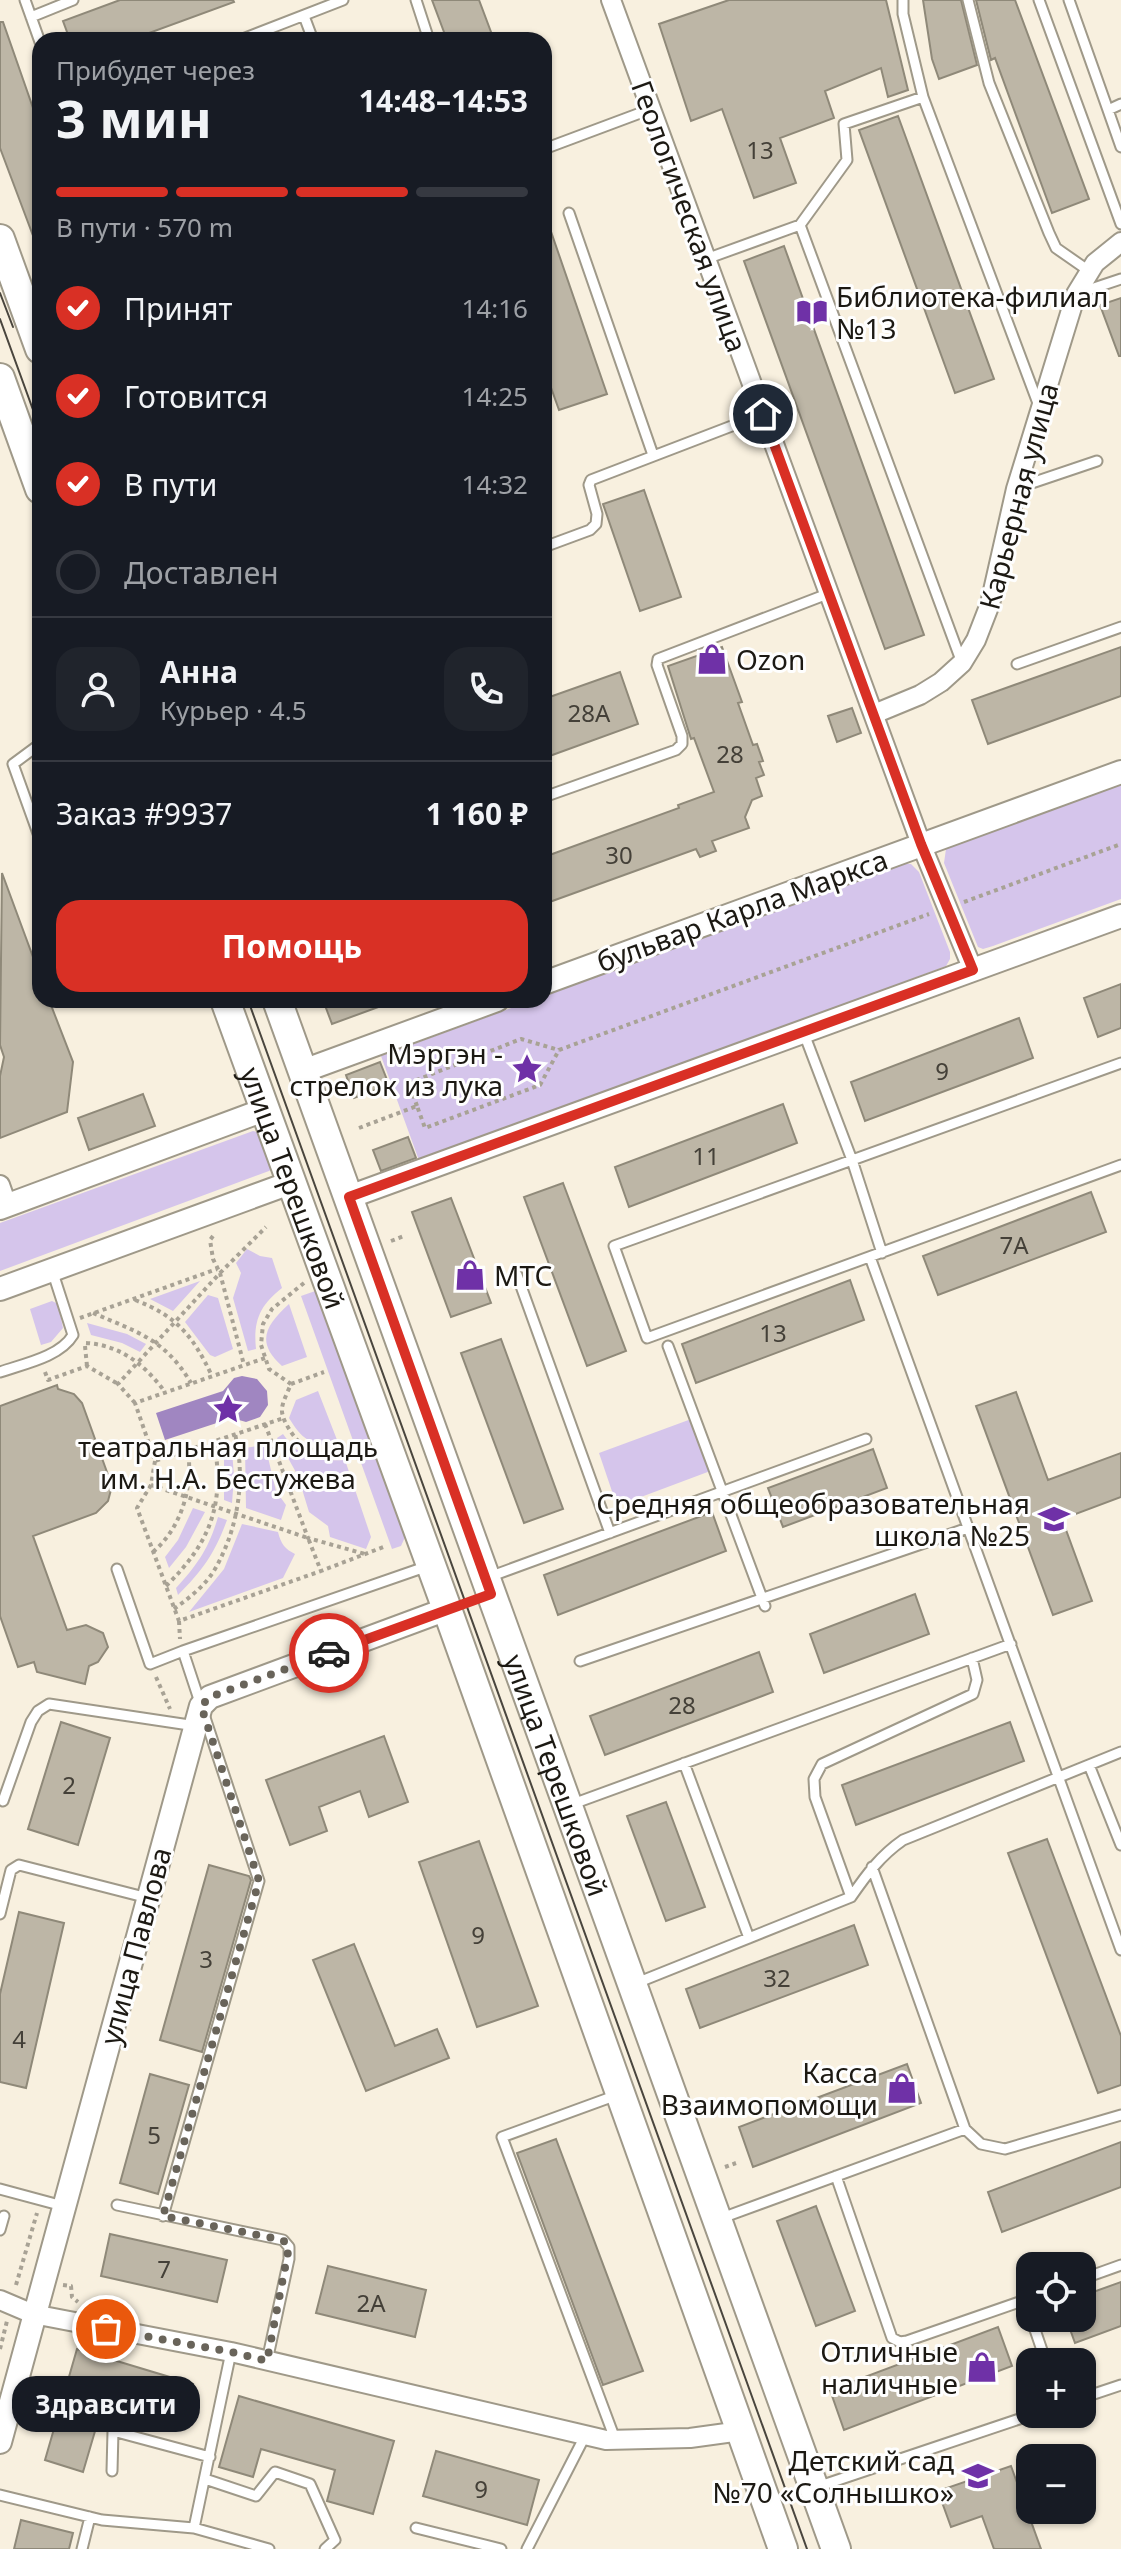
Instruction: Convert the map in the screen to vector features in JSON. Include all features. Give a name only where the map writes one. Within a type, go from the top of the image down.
[{"type":"main road","points":[[0,239],[32,327]]},
{"type":"main road","points":[[3,397],[32,469]]},
{"type":"main road","name":"улица Терешковой","points":[[228,1008],[447,1609],[783,2549]]},
{"type":"main road","name":"улица Терешковой","points":[[280,1008],[836,2549]]},
{"type":"main road","points":[[447,1609],[488,1586]]},
{"type":"street","name":"Геологическая улица","points":[[611,0],[921,844],[973,970]]},
{"type":"street","name":"Карьерная улица","points":[[874,714],[920,695],[941,682],[962,663],[976,640],[990,604],[1016,489],[1076,294],[1095,263],[1121,242]]},
{"type":"street","name":"бульвар Карла Маркса","points":[[552,980],[1121,772]]},
{"type":"street","points":[[349,1197],[1121,916]]},
{"type":"street","points":[[303,1071],[475,1008]]},
{"type":"street","points":[[2,1200],[264,1110]]},
{"type":"street","points":[[0,1289],[290,1183]]},
{"type":"street","points":[[198,1716],[210,1697],[447,1609]]},
{"type":"street","name":"улица Павлова","points":[[0,2442],[198,1716]]},
{"type":"street","points":[[0,2300],[33,2314],[231,2352],[585,2436],[615,2440],[690,2438],[741,2431]]},
{"type":"lane","points":[[25,0],[36,32]]},
{"type":"lane","points":[[31,17],[73,0]]},
{"type":"lane","points":[[261,32],[343,0]]},
{"type":"lane","points":[[416,0],[426,32]]},
{"type":"lane","points":[[903,0],[903,14],[923,97],[1041,409]]},
{"type":"lane","points":[[968,0],[989,83],[1049,233],[1056,248],[1089,271]]},
{"type":"lane","points":[[1039,0],[1121,224]]},
{"type":"lane","points":[[1069,0],[1121,147]]},
{"type":"lane","points":[[304,16],[310,32]]},
{"type":"lane","points":[[706,259],[800,225],[847,160],[844,124],[923,97]]},
{"type":"lane","points":[[1108,110],[1121,104]]},
{"type":"lane","points":[[552,146],[651,109]]},
{"type":"lane","points":[[569,213],[653,455]]},
{"type":"lane","points":[[800,225],[962,663]]},
{"type":"lane","points":[[1076,294],[1121,279]]},
{"type":"lane","points":[[552,544],[590,530],[596,524],[597,514],[589,485],[591,480],[763,414]]},
{"type":"lane","points":[[1016,489],[1097,461]]},
{"type":"lane","points":[[552,794],[676,750],[682,744],[682,736],[657,665],[658,659],[830,593]]},
{"type":"lane","points":[[1017,664],[1121,627]]},
{"type":"lane","points":[[32,750],[13,764],[32,817]]},
{"type":"lane","points":[[803,1031],[852,1160],[882,1253]]},
{"type":"lane","points":[[1121,1063],[614,1246],[647,1338],[1121,1165]]},
{"type":"lane","points":[[870,1257],[1121,1950]]},
{"type":"lane","points":[[0,1372],[59,1349],[73,1335],[52,1270]]},
{"type":"lane","points":[[517,1275],[610,1533]]},
{"type":"lane","points":[[668,1346],[763,1602]]},
{"type":"lane","points":[[488,1586],[610,1533],[866,1439]]},
{"type":"lane","points":[[580,1661],[763,1602],[968,1528]]},
{"type":"lane","points":[[117,1569],[150,1664],[431,1565]]},
{"type":"lane","points":[[567,1806],[1011,1644]]},
{"type":"lane","points":[[163,2216],[259,1881],[198,1716],[183,1651]]},
{"type":"lane","points":[[851,1897],[815,1797],[814,1779],[822,1764],[973,1694],[977,1680],[972,1658]]},
{"type":"lane","points":[[3,1801],[31,1722],[38,1711],[49,1704],[198,1716]]},
{"type":"lane","points":[[631,1986],[851,1897],[872,1867],[903,1840],[1121,1752]]},
{"type":"lane","points":[[684,1763],[749,1938]]},
{"type":"lane","points":[[1089,1765],[1121,1845]]},
{"type":"lane","points":[[0,1914],[11,1870],[19,1865],[148,1898]]},
{"type":"lane","points":[[872,1867],[965,2129],[981,2144],[1005,2149],[1121,2115]]},
{"type":"lane","points":[[615,2440],[502,2137],[621,2094]]},
{"type":"lane","points":[[718,2219],[965,2129]]},
{"type":"lane","points":[[836,2176],[892,2338],[907,2341],[1016,2303]]},
{"type":"lane","points":[[0,2189],[63,2206]]},
{"type":"lane","points":[[117,2205],[283,2240],[289,2247],[267,2361]]},
{"type":"lane","points":[[0,2230],[4,2216]]},
{"type":"lane","points":[[1096,2274],[1121,2265]]},
{"type":"lane","points":[[194,2528],[231,2352]]},
{"type":"lane","points":[[1096,2393],[1121,2385]]},
{"type":"lane","points":[[814,2488],[1016,2420]]},
{"type":"lane","points":[[112,2471],[113,2431],[210,2457]]},
{"type":"lane","points":[[527,2549],[585,2436]]},
{"type":"lane","points":[[205,2479],[256,2496],[275,2472],[310,2484],[335,2540],[325,2549]]},
{"type":"lane","points":[[0,2495],[90,2517],[194,2528],[269,2549]]},
{"type":"lane","points":[[82,2549],[90,2517]]},
{"type":"lane","points":[[416,2528],[501,2549]]},
{"type":"path","points":[[559,1050],[540,1085],[425,1128],[409,1083],[423,1077],[521,1039],[559,1050],[1121,844]]},
{"type":"path","points":[[359,1128],[417,1106]]},
{"type":"path","points":[[118,1384],[218,1271],[266,1227]]},
{"type":"path","points":[[218,1228],[210,1240],[213,1259],[244,1365]]},
{"type":"path","points":[[367,1250],[404,1236]]},
{"type":"path","points":[[291,1384],[269,1369],[261,1345],[263,1324],[272,1309],[322,1270]]},
{"type":"path","points":[[75,1319],[218,1271]]},
{"type":"path","points":[[133,1299],[156,1308],[176,1321],[190,1336],[212,1376]]},
{"type":"path","points":[[93,1313],[156,1342],[191,1383]]},
{"type":"path","points":[[87,1366],[84,1343],[112,1348],[138,1362],[165,1392]]},
{"type":"path","points":[[40,1357],[48,1380],[87,1366],[118,1384],[135,1403],[155,1461],[151,1485],[137,1508],[179,1621],[386,1546]]},
{"type":"path","points":[[135,1403],[265,1358]]},
{"type":"path","points":[[291,1384],[324,1372]]},
{"type":"path","points":[[291,1384],[282,1409],[298,1442],[312,1451],[353,1453]]},
{"type":"path","points":[[155,1461],[284,1418]]},
{"type":"path","points":[[265,1424],[321,1571]]},
{"type":"path","points":[[174,1609],[215,1570],[235,1514],[241,1475],[235,1434]]},
{"type":"path","points":[[166,1586],[200,1547],[217,1507],[214,1441]]},
{"type":"path","points":[[153,1552],[167,1538],[186,1497],[190,1464],[188,1450]]},
{"type":"path","points":[[151,1485],[365,1554]]},
{"type":"shaded area","points":[[1121,785],[1121,899],[993,946],[978,947],[944,863],[946,849]]},
{"type":"shaded area","points":[[902,864],[911,864],[919,872],[950,952],[946,966],[420,1163],[381,1056],[511,1008],[552,1008],[552,993]]},
{"type":"shaded area","points":[[253,1131],[261,1133],[272,1169],[269,1171],[0,1271],[0,1223]]},
{"type":"shaded area","points":[[247,1249],[272,1258],[282,1288],[263,1307],[257,1322],[256,1349],[248,1351],[233,1298],[241,1273],[236,1263]]},
{"type":"shaded area","points":[[200,1281],[173,1311],[150,1299]]},
{"type":"shaded area","points":[[318,1290],[406,1535],[401,1546],[392,1549],[301,1296]]},
{"type":"shaded area","points":[[208,1295],[218,1298],[233,1349],[215,1357],[210,1355],[185,1322]]},
{"type":"shaded area","points":[[52,1301],[58,1304],[63,1328],[51,1342],[41,1345],[30,1309]]},
{"type":"shaded area","points":[[289,1304],[307,1357],[282,1366],[268,1349],[266,1341],[274,1319]]},
{"type":"shaded area","points":[[87,1323],[127,1334],[146,1344],[140,1352],[122,1343],[91,1335]]},
{"type":"shaded area","points":[[234,1378],[257,1379],[267,1391],[268,1405],[260,1417],[246,1422],[232,1418],[165,1440],[156,1413],[223,1391]]},
{"type":"shaded area","points":[[318,1391],[339,1445],[309,1440],[289,1418],[296,1400]]},
{"type":"shaded area","points":[[694,1418],[713,1470],[617,1506],[599,1453]]},
{"type":"shaded area","points":[[283,1434],[296,1449],[310,1457],[345,1460],[371,1537],[366,1549],[330,1537],[328,1526],[309,1512],[298,1476],[277,1438]]},
{"type":"shaded area","points":[[265,1445],[276,1491],[286,1505],[281,1520],[246,1508],[245,1448]]},
{"type":"shaded area","points":[[232,1450],[232,1503],[224,1500],[224,1452]]},
{"type":"shaded area","points":[[193,1508],[205,1512],[186,1547],[169,1568],[165,1557],[178,1540]]},
{"type":"shaded area","points":[[218,1517],[227,1520],[213,1552],[178,1595],[176,1588],[202,1555]]},
{"type":"shaded area","points":[[242,1524],[278,1532],[284,1546],[295,1554],[283,1578],[189,1612],[224,1569]]},
{"type":"building","points":[[120,0],[234,2],[152,32],[67,32],[63,21]]},
{"type":"building","points":[[432,0],[479,0],[491,32],[444,32]]},
{"type":"building","points":[[729,0],[886,0],[908,90],[888,97],[881,68],[825,91],[834,118],[780,138],[796,183],[754,198],[722,109],[691,121],[659,24]]},
{"type":"building","points":[[923,0],[961,0],[977,65],[939,79],[932,59]]},
{"type":"building","points":[[976,0],[1015,0],[1089,199],[1052,213],[995,58],[991,60]]},
{"type":"building","points":[[0,22],[3,22],[32,105],[32,233],[0,148]]},
{"type":"building","points":[[898,116],[994,379],[955,393],[859,130]]},
{"type":"building","points":[[552,234],[607,394],[559,410],[552,390]]},
{"type":"building","points":[[784,246],[924,635],[885,649],[744,261]]},
{"type":"building","points":[[1121,298],[1121,356],[1119,356],[1100,305]]},
{"type":"building","points":[[644,490],[681,597],[640,611],[603,504]]},
{"type":"building","points":[[722,647],[742,702],[738,703],[753,745],[757,744],[763,761],[759,762],[764,775],[756,778],[762,796],[752,800],[745,817],[749,828],[712,841],[716,851],[700,857],[696,849],[552,901],[552,854],[679,808],[678,805],[714,792],[694,738],[691,739],[668,666]]},
{"type":"building","points":[[1121,647],[1121,696],[988,744],[972,700]]},
{"type":"building","points":[[620,672],[638,724],[552,755],[552,696]]},
{"type":"building","points":[[852,708],[861,733],[837,742],[828,716]]},
{"type":"building","points":[[2,873],[32,954],[32,1008],[52,1008],[73,1062],[67,1112],[0,1138],[0,1076],[4,1057],[0,1045]]},
{"type":"building","points":[[1121,984],[1121,1028],[1098,1037],[1084,998]]},
{"type":"building","points":[[326,1008],[376,1008],[332,1024]]},
{"type":"building","points":[[1019,1018],[1033,1058],[865,1121],[851,1082]]},
{"type":"building","points":[[380,1062],[389,1085],[354,1098],[346,1075]]},
{"type":"building","points":[[143,1094],[155,1126],[89,1150],[78,1118]]},
{"type":"building","points":[[783,1104],[797,1143],[629,1207],[615,1167]]},
{"type":"building","points":[[408,1137],[416,1158],[381,1171],[373,1150]]},
{"type":"building","points":[[563,1183],[626,1351],[587,1366],[524,1197]]},
{"type":"building","points":[[1091,1192],[1106,1232],[938,1295],[923,1256]]},
{"type":"building","points":[[451,1198],[491,1303],[451,1317],[412,1212]]},
{"type":"building","points":[[850,1280],[864,1320],[696,1383],[682,1344]]},
{"type":"building","points":[[501,1339],[563,1509],[524,1523],[461,1353]]},
{"type":"building","points":[[57,1385],[58,1389],[74,1394],[82,1403],[112,1486],[108,1501],[96,1513],[33,1536],[67,1630],[86,1625],[103,1633],[108,1647],[98,1662],[89,1666],[85,1684],[37,1672],[34,1662],[18,1667],[0,1616],[0,1406]]},
{"type":"building","points":[[1016,1392],[1048,1480],[1121,1453],[1121,1497],[1062,1519],[1092,1601],[1053,1615],[976,1406]]},
{"type":"building","points":[[873,1449],[887,1488],[783,1527],[768,1488]]},
{"type":"building","points":[[712,1512],[726,1551],[558,1615],[544,1575]]},
{"type":"building","points":[[915,1594],[929,1634],[824,1673],[810,1634]]},
{"type":"building","points":[[759,1652],[773,1692],[605,1755],[590,1716]]},
{"type":"building","points":[[61,1722],[110,1738],[78,1845],[28,1829]]},
{"type":"building","points":[[1010,1722],[1024,1761],[856,1825],[842,1785]]},
{"type":"building","points":[[384,1736],[408,1802],[369,1817],[360,1791],[319,1807],[327,1831],[290,1845],[266,1780]]},
{"type":"building","points":[[666,1802],[705,1907],[666,1921],[627,1816]]},
{"type":"building","points":[[1047,1839],[1121,2036],[1121,2085],[1098,2093],[1008,1853]]},
{"type":"building","points":[[479,1841],[538,2006],[477,2027],[419,1862]]},
{"type":"building","points":[[209,1865],[249,1876],[251,1880],[202,2052],[160,2040]]},
{"type":"building","points":[[19,1912],[64,1923],[26,2088],[0,2082],[0,1994]]},
{"type":"building","points":[[854,1925],[868,1965],[700,2028],[686,1989]]},
{"type":"building","points":[[354,1944],[395,2046],[437,2029],[449,2058],[366,2091],[313,1960]]},
{"type":"building","points":[[907,2064],[921,2103],[753,2167],[739,2127]]},
{"type":"building","points":[[150,2074],[189,2085],[158,2194],[120,2183]]},
{"type":"building","points":[[556,2139],[643,2371],[603,2385],[517,2153]]},
{"type":"building","points":[[1121,2142],[1121,2187],[1002,2232],[988,2192]]},
{"type":"building","points":[[816,2206],[855,2311],[816,2326],[777,2221]]},
{"type":"building","points":[[110,2234],[227,2260],[217,2302],[101,2276]]},
{"type":"building","points":[[328,2266],[426,2290],[415,2337],[316,2313]]},
{"type":"building","points":[[1121,2282],[1121,2326],[1075,2343],[1071,2332],[1096,2332],[1096,2291]]},
{"type":"building","points":[[998,2327],[1012,2366],[844,2430],[830,2390]]},
{"type":"building","points":[[77,2349],[193,2384],[181,2427],[103,2404],[83,2472],[45,2460]]},
{"type":"building","points":[[239,2396],[394,2441],[373,2514],[327,2501],[335,2470],[261,2449],[253,2477],[219,2467]]},
{"type":"building","points":[[436,2451],[539,2480],[527,2525],[423,2496]]},
{"type":"building","points":[[1011,2466],[1016,2480],[1016,2524],[1032,2524],[1041,2549],[994,2549],[982,2516],[951,2527],[938,2491]]},
{"type":"building","points":[[21,2520],[73,2533],[69,2549],[14,2549]]},
{"type":"tram line","points":[[0,293],[13,327]]},
{"type":"tram line","points":[[0,319],[32,407]]},
{"type":"tram line","points":[[251,1008],[807,2549]]},
{"type":"way so far","points":[[106,2329],[267,2361],[289,2247],[283,2240],[163,2216],[259,1881],[201,1706],[210,1697],[329,1653]]},
{"type":"place","name":"Библиотека-филиал №13","points":[[812,312]]},
{"type":"place","name":"Ozon","points":[[712,659]]},
{"type":"place","name":"Мэргэн - стрелок из лука","points":[[527,1069]]},
{"type":"place","name":"МТС","points":[[470,1275]]},
{"type":"place","name":"театральная площадь им. Н.А. Бестужева","points":[[228,1409]]},
{"type":"place","name":"Средняя общеобразовательная школа №25","points":[[1054,1519]]},
{"type":"place","name":"Касса Взаимопомощи","points":[[902,2088]]},
{"type":"place","name":"Здравсити","points":[[106,2329]]},
{"type":"place","name":"Отличные наличные","points":[[982,2367]]},
{"type":"place","name":"Детский сад №70 «Солнышко»","points":[[978,2476]]},
{"type":"route","points":[[329,1653],[491,1594],[349,1197],[973,970],[921,844],[763,414]]}]
